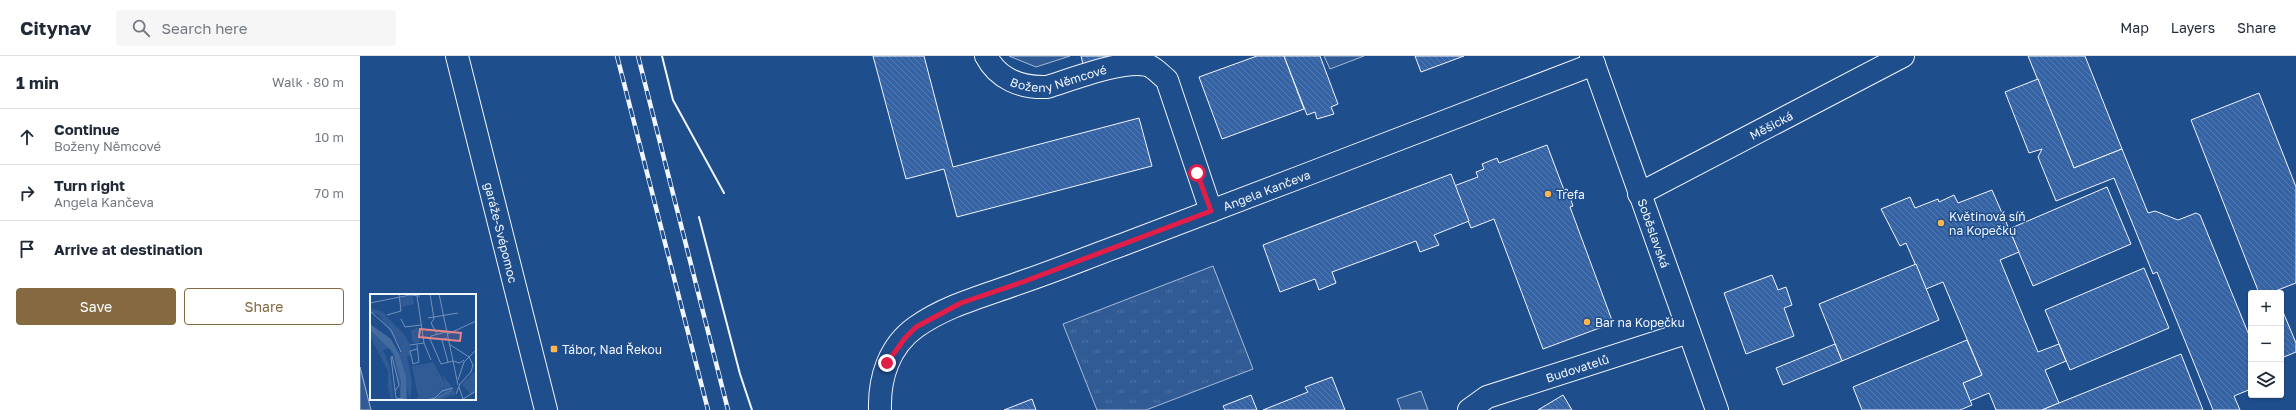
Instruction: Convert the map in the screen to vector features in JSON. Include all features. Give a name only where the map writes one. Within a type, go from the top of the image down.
[{"type":"street","name":"garáže-Svépomoc","points":[[457,56],[546,410]]},
{"type":"street","name":"Boženy Němcové","points":[[986,56],[993,68],[1013,82],[1035,87],[1046,87],[1122,65],[1147,65],[1156,70],[1167,80],[1211,211]]},
{"type":"street","name":"Měšická","points":[[1639,194],[1903,56]]},
{"type":"street","name":"Angela Kančeva","points":[[880,410],[882,379],[887,363],[905,338],[916,327],[961,303],[1020,283],[1211,211],[1592,60]]},
{"type":"street","name":"Soběslavská","points":[[1592,60],[1717,410]]},
{"type":"street","name":"Budovatelů","points":[[1469,410],[1487,397],[1688,332]]},
{"type":"green space","points":[[1213,266],[1253,369],[1146,410],[1097,410],[1063,324]]},
{"type":"shaded area","points":[[1009,56],[1070,56],[1036,67]]},
{"type":"shaded area","points":[[1324,56],[1364,56],[1330,69]]},
{"type":"shaded area","points":[[360,367],[371,410],[360,410]]},
{"type":"shaded area","points":[[1421,391],[1428,410],[1401,410],[1397,399]]},
{"type":"building","points":[[873,56],[924,56],[953,167],[1139,118],[1152,166],[957,217],[944,169],[906,179]]},
{"type":"building","points":[[1081,56],[1114,56],[1083,64]]},
{"type":"building","points":[[1257,56],[1284,56],[1304,109],[1222,139],[1199,77]]},
{"type":"building","points":[[1284,56],[1320,56],[1338,104],[1331,107],[1334,114],[1317,119],[1315,112],[1307,115]]},
{"type":"building","points":[[1415,56],[1464,56],[1421,72]]},
{"type":"building","points":[[2028,56],[2085,56],[2122,149],[2074,168]]},
{"type":"building","points":[[2038,79],[2074,168],[2122,149],[2148,213],[2155,211],[2178,220],[2196,213],[2200,215],[2248,333],[2248,390],[2234,396],[2240,410],[2213,410],[2157,272],[2153,274],[2114,178],[2056,201],[2038,157],[2042,149],[2029,153],[2005,92]]},
{"type":"building","points":[[2259,93],[2296,187],[2296,283],[2278,290],[2258,290],[2191,120]]},
{"type":"building","points":[[1547,145],[1564,190],[1567,189],[1573,206],[1570,207],[1613,323],[1543,349],[1494,219],[1471,228],[1454,186],[1478,177],[1476,172],[1484,169],[1482,164],[1497,158],[1499,163]]},
{"type":"building","points":[[1451,174],[1469,221],[1434,235],[1439,245],[1420,252],[1416,241],[1332,272],[1336,283],[1319,290],[1315,279],[1280,292],[1263,245]]},
{"type":"building","points":[[2107,187],[2131,244],[2033,286],[2009,229]]},
{"type":"building","points":[[1992,190],[2019,252],[2000,260],[2038,352],[2059,344],[2066,361],[2045,370],[2059,403],[2042,410],[1996,410],[1989,393],[1970,401],[1963,383],[1982,375],[1943,282],[1926,289],[1906,243],[1900,246],[1881,209],[1910,197],[1915,208],[1938,199],[1939,202],[1954,195],[1958,203]]},
{"type":"building","points":[[1916,264],[1939,320],[1842,361],[1819,304]]},
{"type":"building","points":[[2144,268],[2169,328],[2070,370],[2045,310]]},
{"type":"building","points":[[1772,275],[1778,290],[1786,287],[1792,305],[1784,308],[1794,336],[1746,354],[1724,293]]},
{"type":"building","points":[[2284,314],[2296,343],[2296,352],[2284,357]]},
{"type":"building","points":[[1967,340],[1982,375],[1963,383],[1972,405],[1960,410],[1862,410],[1853,387]]},
{"type":"building","points":[[1835,344],[1842,361],[1783,385],[1776,368]]},
{"type":"building","points":[[2181,354],[2203,410],[2042,410],[2059,403]]},
{"type":"building","points":[[1332,377],[1345,410],[1263,410],[1308,392],[1305,387]]},
{"type":"building","points":[[1251,395],[1257,410],[1225,410],[1223,406]]},
{"type":"building","points":[[1563,395],[1572,410],[1538,410]]},
{"type":"building","points":[[1032,399],[1036,410],[1004,410]]},
{"type":"railway","points":[[617,56],[708,410]]},
{"type":"railway","points":[[638,56],[728,410]]},
{"type":"wall","points":[[662,56],[673,100],[724,193]]},
{"type":"wall","points":[[699,217],[740,374],[752,410]]},
{"type":"place","name":"Trefa","points":[[1548,194]]},
{"type":"place","name":"Květinová síň na Kopečku","points":[[1941,223]]},
{"type":"place","name":"Bar na Kopečku","points":[[1587,322]]},
{"type":"place","name":"Tábor, Nad Řekou","points":[[554,349]]},
{"type":"route","points":[[887,363],[894,351],[916,327],[961,303],[1020,283],[1211,211],[1197,173]]}]
